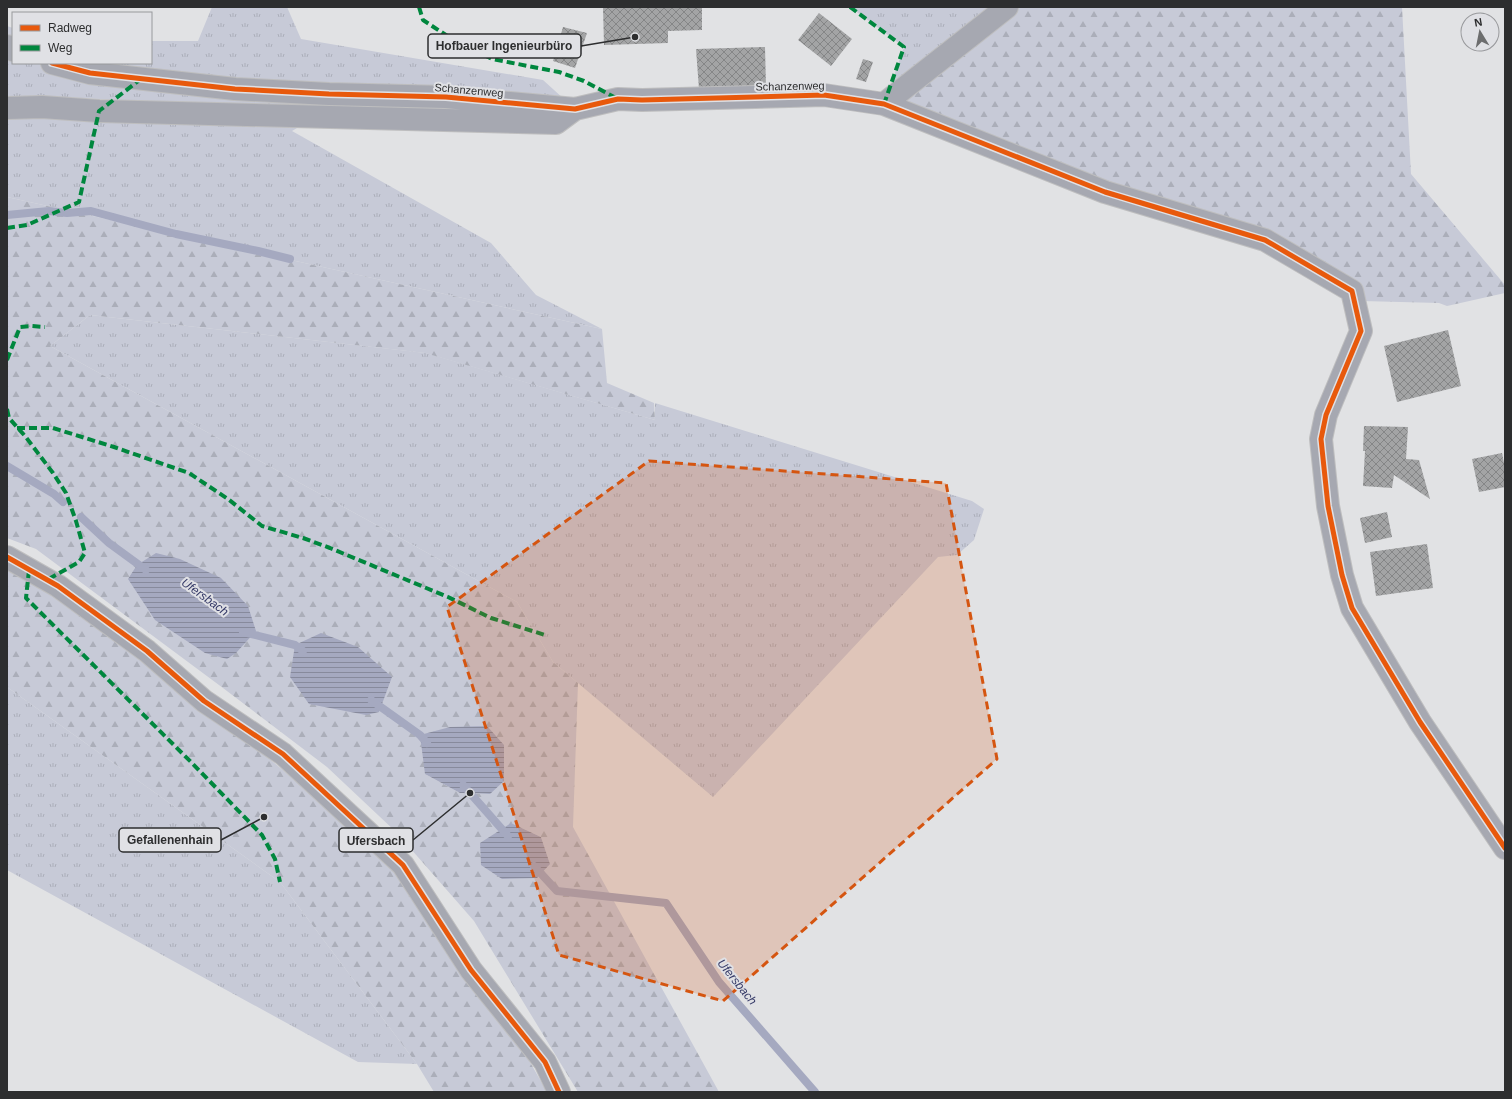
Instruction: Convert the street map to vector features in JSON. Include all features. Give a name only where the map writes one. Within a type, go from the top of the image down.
[{"type":"street","points":[[884,104],[1007,7]]},
{"type":"street","name":"Schanzenweg","points":[[56,64],[90,73],[235,89],[329,94],[446,97],[575,109],[618,99],[642,100],[824,95],[884,104],[1105,192],[1265,240],[1352,291],[1361,331],[1326,415],[1321,439],[1328,506],[1342,575],[1352,608],[1420,722],[1505,848]]},
{"type":"street","points":[[7,108],[42,107],[99,111],[556,123],[575,109]]},
{"type":"street","points":[[7,557],[58,586],[147,651],[204,701],[283,754],[403,866],[471,970],[545,1062],[559,1092]]},
{"type":"highlighted area","points":[[649,461],[946,483],[997,759],[723,1001],[559,955],[447,607]]},
{"type":"green space","points":[[212,7],[287,7],[301,39],[543,80],[575,109],[556,123],[43,96],[7,97],[7,26],[12,28],[12,64],[152,64],[152,41],[198,41]]},
{"type":"green space","points":[[850,7],[999,7],[884,104],[904,47]]},
{"type":"green space","points":[[1009,7],[1402,7],[1411,174],[1505,285],[1505,293],[1447,306],[1439,303],[1362,301],[1267,239],[885,106]]},
{"type":"green space","points":[[7,115],[307,122],[292,131],[491,243],[536,295],[602,329],[7,197]]},
{"type":"green space","points":[[7,197],[602,329],[607,383],[654,403],[655,420],[425,353],[90,315],[50,346],[517,602],[553,662],[578,683],[573,827],[719,1092],[578,1092],[474,921],[396,832],[327,767],[223,688],[36,549],[7,538]],"holes":[[[321,633],[380,706],[379,712]],[[425,774],[490,794],[460,793]],[[511,823],[541,837],[550,864]]]},
{"type":"green space","points":[[90,315],[426,353],[655,420],[655,403],[972,501],[984,509],[974,540],[957,555],[938,557],[713,797],[553,662],[517,602],[50,346]]},
{"type":"green space","points":[[7,568],[29,579],[95,622],[245,738],[371,845],[413,895],[522,1048],[547,1092],[434,1092],[417,1064],[280,882],[7,687]]},
{"type":"green space","points":[[7,687],[280,882],[417,1064],[358,1062],[7,870]]},
{"type":"water","points":[[156,553],[180,559],[221,578],[248,606],[256,631],[236,653],[227,659],[205,653],[155,620],[128,579],[137,565]]},
{"type":"water","points":[[321,633],[358,647],[392,677],[379,712],[366,715],[309,704],[290,677],[295,645]]},
{"type":"water","points":[[487,726],[504,745],[504,781],[490,794],[460,793],[425,774],[420,735],[450,727]]},
{"type":"water","points":[[511,823],[541,837],[550,864],[537,878],[502,879],[481,865],[480,843]]},
{"type":"building","points":[[603,7],[702,7],[702,30],[668,31],[668,43],[604,45]]},
{"type":"building","points":[[819,13],[852,39],[831,66],[798,40]]},
{"type":"building","points":[[563,27],[587,33],[575,68],[553,61]]},
{"type":"building","points":[[765,47],[766,87],[699,89],[696,49]]},
{"type":"building","points":[[863,59],[873,62],[866,82],[856,79]]},
{"type":"building","points":[[1448,330],[1461,386],[1397,402],[1384,346]]},
{"type":"building","points":[[1364,426],[1408,427],[1406,459],[1419,460],[1430,499],[1394,475],[1392,488],[1363,486],[1365,451],[1363,451]]},
{"type":"building","points":[[1502,453],[1505,468],[1505,487],[1479,492],[1472,459]]},
{"type":"building","points":[[1387,512],[1392,537],[1365,543],[1360,518]]},
{"type":"building","points":[[1427,544],[1433,588],[1376,596],[1370,552]]},
{"type":"waterway","points":[[7,215],[49,211],[67,213],[91,211],[176,234],[290,259]]},
{"type":"waterway","name":"Ufersbach","points":[[7,466],[54,494],[63,502]]},
{"type":"waterway","name":"Ufersbach","points":[[81,517],[109,543],[146,570]]},
{"type":"waterway","name":"Ufersbach","points":[[243,632],[295,645],[303,651]]},
{"type":"waterway","name":"Ufersbach","points":[[371,700],[420,735],[427,743]]},
{"type":"waterway","name":"Ufersbach","points":[[463,785],[508,836]]},
{"type":"waterway","name":"Ufersbach","points":[[534,866],[557,891],[666,903],[719,982],[815,1092]]},
{"type":"marked path","points":[[419,7],[423,20],[455,41],[492,59],[559,72],[584,81],[618,99]]},
{"type":"marked path","points":[[850,7],[904,47],[884,104]]},
{"type":"marked path","points":[[7,228],[27,225],[79,202],[99,111],[141,79]]},
{"type":"marked path","points":[[7,360],[20,327],[45,327]]},
{"type":"marked path","points":[[7,409],[9,418],[25,436],[66,493],[85,553],[79,562],[47,580]]},
{"type":"marked path","points":[[17,428],[53,428],[189,473],[228,499],[262,526],[303,538],[330,548],[448,597],[491,618],[545,635]]},
{"type":"marked path","points":[[29,570],[26,598],[262,835],[275,859],[280,882]]},
{"type":"cycle path","points":[[56,64],[90,73],[235,89],[329,94],[446,97],[575,109],[618,99],[642,100],[824,95],[884,104],[1105,192],[1265,240],[1352,291],[1361,331],[1326,415],[1321,439],[1328,506],[1342,575],[1352,608],[1420,722],[1505,848]]},
{"type":"cycle path","points":[[7,557],[58,586],[147,651],[204,701],[283,754],[403,865],[471,970],[545,1062],[559,1092]]},
{"type":"place","name":"Hofbauer Ingenieurbüro","points":[[635,37]]},
{"type":"place","name":"Ufersbach","points":[[470,793]]},
{"type":"place","name":"Gefallenenhain","points":[[264,817]]}]
